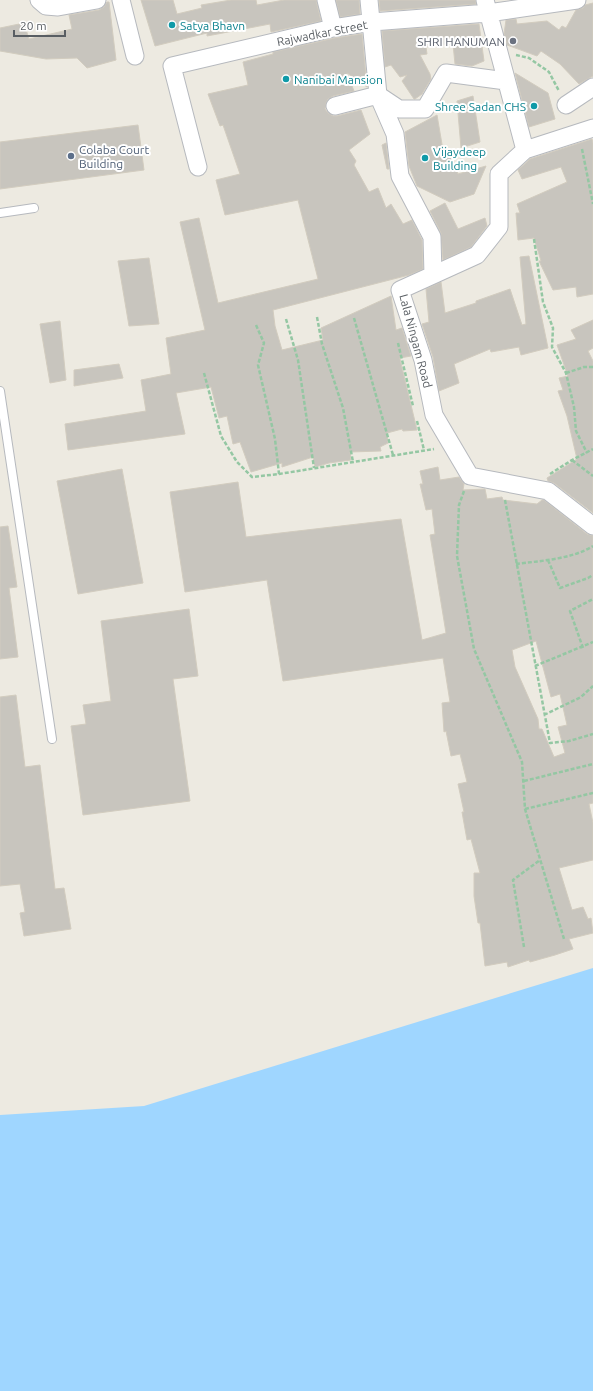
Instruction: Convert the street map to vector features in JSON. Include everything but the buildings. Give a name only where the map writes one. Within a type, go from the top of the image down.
[{"type":"street","points":[[39,0],[46,6],[58,7],[97,0]]},
{"type":"street","points":[[121,0],[134,56]]},
{"type":"street","points":[[326,0],[333,28]]},
{"type":"street","points":[[370,0],[378,96],[395,134],[400,176],[432,237],[433,275]]},
{"type":"street","name":"Rajwadkar Street","points":[[198,166],[172,66],[333,28],[487,6],[568,1]]},
{"type":"street","points":[[487,6],[525,150]]},
{"type":"street","points":[[335,106],[378,96],[398,109],[425,109],[446,73],[506,81]]},
{"type":"street","points":[[566,106],[593,87]]},
{"type":"street","name":"Lala Ningam Road","points":[[470,476],[434,415],[423,360],[400,290],[477,255],[499,227],[499,174],[525,150],[586,131]]},
{"type":"street","points":[[470,476],[548,490],[593,526]]},
{"type":"lane","points":[[0,213],[34,208]]},
{"type":"lane","points":[[0,390],[52,739]]},
{"type":"path","points":[[498,50],[529,58],[549,72],[566,106]]},
{"type":"path","points":[[586,131],[593,204]]},
{"type":"path","points":[[534,238],[543,302],[553,328],[552,347],[566,373],[574,407],[576,431],[587,453]]},
{"type":"path","points":[[317,318],[322,344],[343,408],[353,462]]},
{"type":"path","points":[[354,318],[393,455]]},
{"type":"path","points":[[286,319],[298,360],[314,468]]},
{"type":"path","points":[[256,325],[264,343],[258,365],[275,440],[279,474]]},
{"type":"path","points":[[396,338],[415,413]]},
{"type":"path","points":[[566,373],[584,366],[593,367]]},
{"type":"path","points":[[204,373],[221,436],[237,462],[252,477],[452,446]]},
{"type":"path","points":[[417,420],[424,450]]},
{"type":"path","points":[[530,487],[572,460],[593,449]]},
{"type":"path","points":[[572,460],[593,476]]},
{"type":"path","points":[[470,476],[459,505],[457,556],[474,649],[522,762],[524,809],[564,939]]},
{"type":"path","points":[[502,482],[550,743],[569,741],[593,734]]},
{"type":"path","points":[[516,564],[568,556],[593,546]]},
{"type":"path","points":[[548,560],[560,588],[593,575]]},
{"type":"path","points":[[583,648],[570,612],[593,599]]},
{"type":"path","points":[[535,666],[583,648],[593,642]]},
{"type":"path","points":[[544,715],[581,697],[593,686]]},
{"type":"path","points":[[523,781],[593,764]]},
{"type":"path","points":[[524,809],[593,793]]},
{"type":"path","points":[[524,947],[513,880],[540,860]]},
{"type":"water","points":[[593,968],[593,1391],[0,1391],[0,1115],[144,1106]]},
{"type":"place","name":"Satya Bhavn","points":[[172,25]]},
{"type":"place","name":"SHRI HANUMAN","points":[[513,41]]},
{"type":"place","name":"Nanibai Mansion","points":[[286,79]]},
{"type":"place","name":"Shree Sadan CHS","points":[[534,106]]},
{"type":"place","name":"Colaba Court Building","points":[[71,156]]},
{"type":"place","name":"Vijaydeep Building","points":[[425,158]]}]
